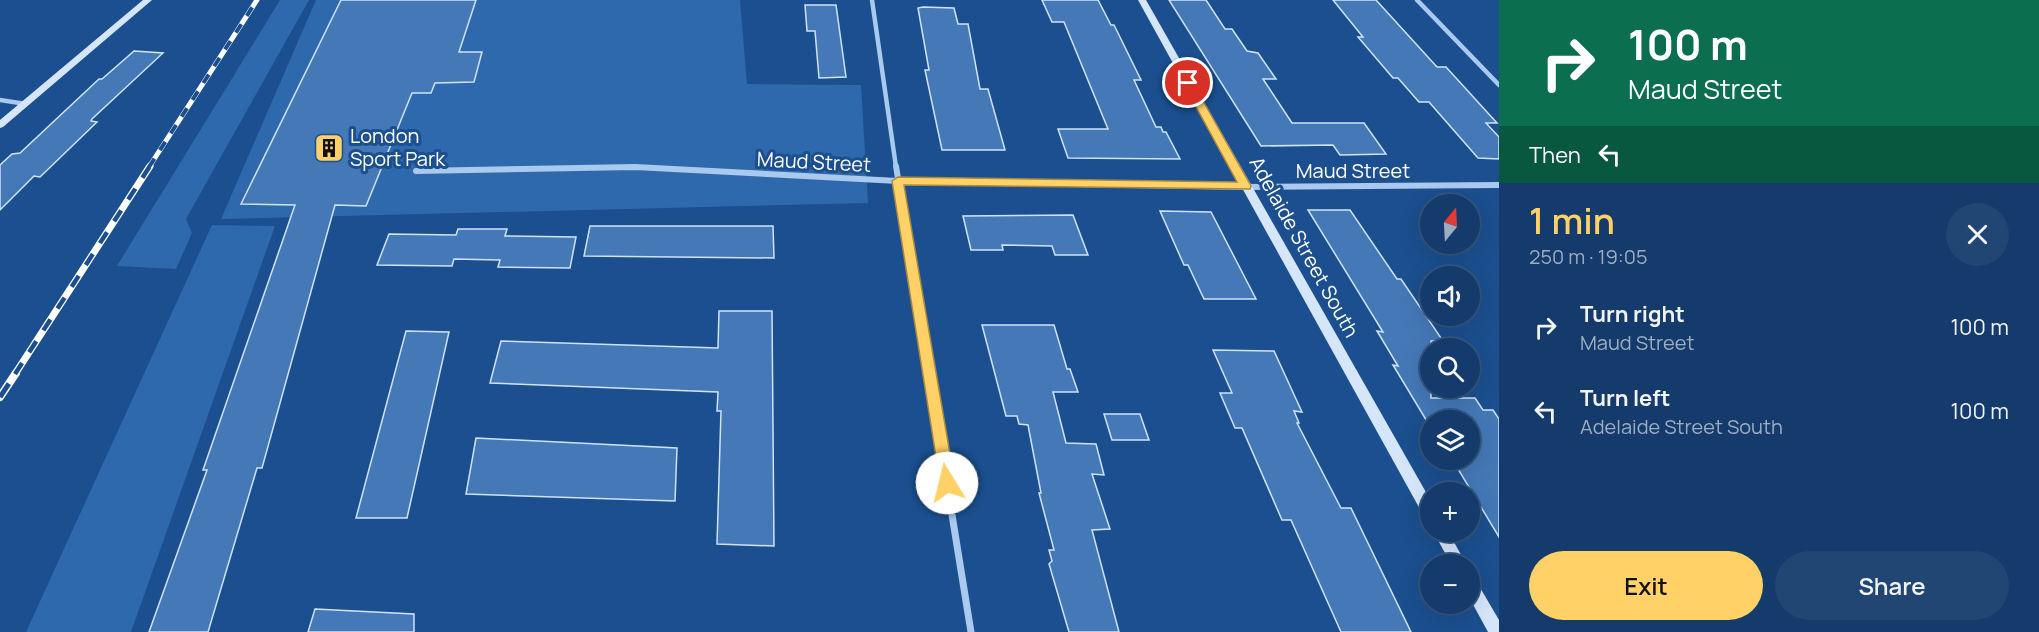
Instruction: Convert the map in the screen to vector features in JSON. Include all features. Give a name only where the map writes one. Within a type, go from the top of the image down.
[{"type":"main road","points":[[0,125],[148,0]]},
{"type":"main road","name":"Adelaide Street South","points":[[1142,0],[1420,496]]},
{"type":"main road","points":[[1480,602],[1497,632]]},
{"type":"street","points":[[872,0],[898,181],[971,632]]},
{"type":"street","points":[[1417,0],[1499,85]]},
{"type":"street","points":[[0,100],[26,104]]},
{"type":"street","name":"Maud Street","points":[[416,171],[635,167],[898,181],[1245,186],[1499,185]]},
{"type":"shaded area","points":[[280,0],[309,0],[186,219],[192,233],[176,269],[117,266]]},
{"type":"shaded area","points":[[316,0],[740,0],[747,84],[861,85],[868,203],[221,219]]},
{"type":"shaded area","points":[[212,225],[275,226],[131,632],[26,632]]},
{"type":"building","points":[[341,0],[476,0],[459,52],[482,52],[474,82],[435,83],[431,93],[412,93],[366,206],[335,205],[262,468],[257,468],[208,632],[149,632],[207,470],[203,470],[295,205],[241,204]]},
{"type":"building","points":[[1042,0],[1098,0],[1111,25],[1114,25],[1141,80],[1134,80],[1156,127],[1161,127],[1163,132],[1166,132],[1180,159],[1068,158],[1058,129],[1108,129],[1064,22],[1052,22]]},
{"type":"building","points":[[1169,0],[1206,0],[1225,29],[1232,29],[1247,51],[1258,53],[1276,79],[1263,79],[1292,123],[1364,123],[1386,154],[1340,155],[1333,145],[1261,146]]},
{"type":"building","points":[[1333,0],[1376,0],[1437,67],[1446,67],[1497,123],[1486,123],[1499,137],[1499,159],[1478,158],[1429,102],[1419,102],[1398,78],[1393,78],[1358,37],[1363,37]]},
{"type":"building","points":[[805,5],[836,5],[846,77],[819,78],[815,31],[807,31]]},
{"type":"building","points":[[918,8],[954,8],[958,24],[968,24],[980,89],[988,89],[1005,150],[942,150],[925,70],[929,70]]},
{"type":"building","points":[[134,51],[163,53],[92,119],[91,121],[97,122],[40,177],[34,176],[0,210],[0,165],[12,154],[20,153],[99,79],[102,79]]},
{"type":"building","points":[[1308,210],[1350,210],[1397,279],[1401,279],[1420,307],[1420,326],[1433,326],[1441,338],[1420,338],[1420,398],[1475,398],[1483,410],[1493,410],[1499,419],[1499,537],[1480,505],[1480,482],[1466,482],[1459,470],[1480,470],[1480,410],[1420,410],[1393,365],[1398,366],[1377,331],[1383,332]]},
{"type":"building","points":[[1160,211],[1211,212],[1256,299],[1204,299],[1188,265],[1184,265]]},
{"type":"building","points":[[1073,215],[1088,255],[1055,255],[1052,246],[1002,245],[1003,250],[971,250],[963,216]]},
{"type":"building","points":[[590,226],[773,226],[774,258],[584,256]]},
{"type":"building","points":[[458,229],[507,229],[505,236],[576,237],[570,268],[498,267],[500,260],[454,259],[452,266],[377,265],[389,234],[456,235]]},
{"type":"building","points":[[719,311],[772,311],[774,546],[717,544],[721,411],[717,411],[718,392],[490,383],[501,341],[718,348]]},
{"type":"building","points":[[982,325],[1054,325],[1067,369],[1070,369],[1078,392],[1053,392],[1066,443],[1096,444],[1104,475],[1092,474],[1110,529],[1092,530],[1119,632],[1069,632],[1049,564],[1052,561],[1049,550],[1054,550],[1039,493],[1041,493],[1028,425],[1019,424],[1017,416],[1006,416]]},
{"type":"building","points":[[406,331],[449,332],[407,518],[356,518]]},
{"type":"building","points":[[1213,350],[1274,351],[1302,412],[1294,411],[1299,423],[1297,423],[1341,508],[1351,508],[1411,632],[1341,632],[1291,520],[1282,520],[1242,428],[1235,428],[1220,393],[1232,393]]},
{"type":"building","points":[[1104,414],[1140,414],[1149,440],[1112,440]]},
{"type":"building","points":[[476,438],[677,448],[675,501],[466,494]]},
{"type":"building","points":[[315,609],[414,614],[414,632],[308,632]]},
{"type":"railway","points":[[149,167],[257,0]]},
{"type":"railway","points":[[15,374],[150,166]]},
{"type":"railway","points":[[0,397],[16,373]]},
{"type":"place","name":"London Sport Park","points":[[329,148]]},
{"type":"route","points":[[947,483],[898,181],[1245,186],[1188,83]]}]
